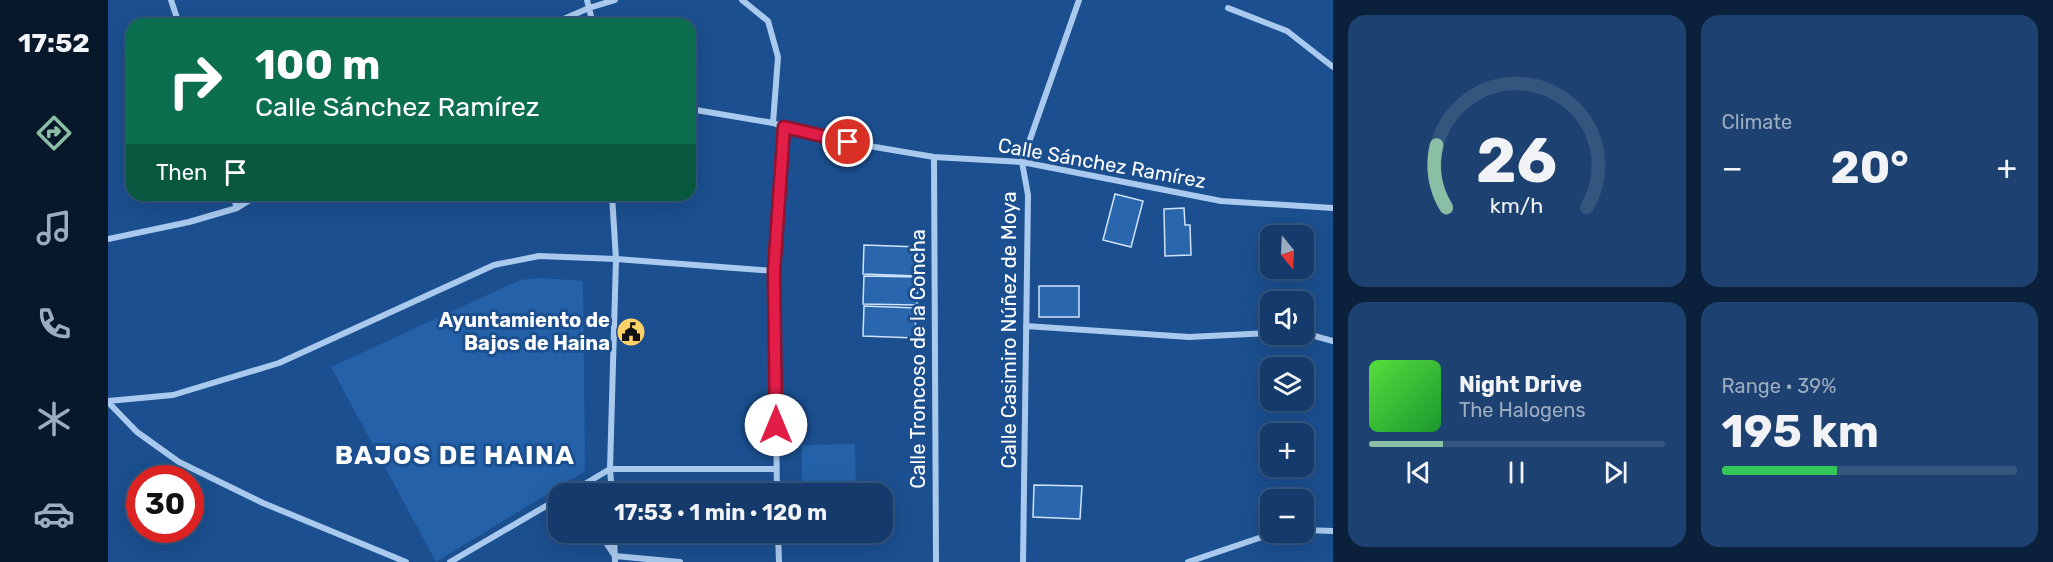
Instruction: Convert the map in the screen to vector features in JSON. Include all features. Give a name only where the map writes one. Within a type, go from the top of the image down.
[{"type":"street","points":[[171,0],[177,18]]},
{"type":"street","points":[[587,0],[592,18]]},
{"type":"street","points":[[566,18],[615,0]]},
{"type":"street","points":[[742,0],[768,21],[778,57],[773,123]]},
{"type":"street","name":"Calle Casimiro Núñez de Moya","points":[[1023,562],[1028,195],[1022,162],[1079,0]]},
{"type":"street","points":[[1228,8],[1287,31],[1333,67]]},
{"type":"street","name":"Calle Sánchez Ramírez","points":[[696,110],[773,123],[869,146],[934,157],[1022,162],[1221,201],[1333,208]]},
{"type":"street","points":[[777,483],[774,271],[784,127]]},
{"type":"street","name":"Calle Troncoso de la Concha","points":[[934,157],[936,562]]},
{"type":"street","points":[[235,201],[237,208]]},
{"type":"street","points":[[108,239],[189,222],[237,208],[248,201]]},
{"type":"street","points":[[611,483],[616,259],[612,201]]},
{"type":"street","points":[[108,402],[173,395],[279,363],[494,265],[539,256],[616,259],[774,271]]},
{"type":"street","points":[[1026,326],[1189,337],[1260,333]]},
{"type":"street","points":[[1314,336],[1333,341]]},
{"type":"street","points":[[108,402],[137,432],[179,462],[263,503],[406,562]]},
{"type":"street","points":[[586,483],[610,469],[776,469]]},
{"type":"street","points":[[450,562],[548,506]]},
{"type":"street","points":[[1314,530],[1333,531]]},
{"type":"street","points":[[1188,562],[1260,538]]},
{"type":"street","points":[[606,543],[615,559]]},
{"type":"street","points":[[614,543],[615,559]]},
{"type":"street","points":[[778,543],[779,562]]},
{"type":"street","points":[[615,559],[680,562]]},
{"type":"shaded area","points":[[542,278],[583,281],[585,471],[565,483],[548,483],[548,494],[436,562],[331,367],[520,280]]},
{"type":"shaded area","points":[[855,444],[856,483],[802,483],[802,445]]},
{"type":"building","points":[[1115,194],[1143,201],[1131,247],[1103,240]]},
{"type":"building","points":[[1184,208],[1185,225],[1190,225],[1191,255],[1165,256],[1164,209]]},
{"type":"building","points":[[864,245],[919,247],[918,276],[863,274]]},
{"type":"building","points":[[864,276],[918,277],[917,305],[863,304]]},
{"type":"building","points":[[1039,286],[1079,286],[1079,317],[1039,317]]},
{"type":"building","points":[[864,306],[916,308],[915,338],[863,336]]},
{"type":"building","points":[[1034,485],[1082,486],[1080,519],[1033,517]]},
{"type":"place","name":"Ayuntamiento de Bajos de Haina","points":[[631,332]]},
{"type":"district","name":"BAJOS DE HAINA","points":[[455,455]]},
{"type":"route","points":[[776,425],[774,271],[784,127],[848,142]]}]
